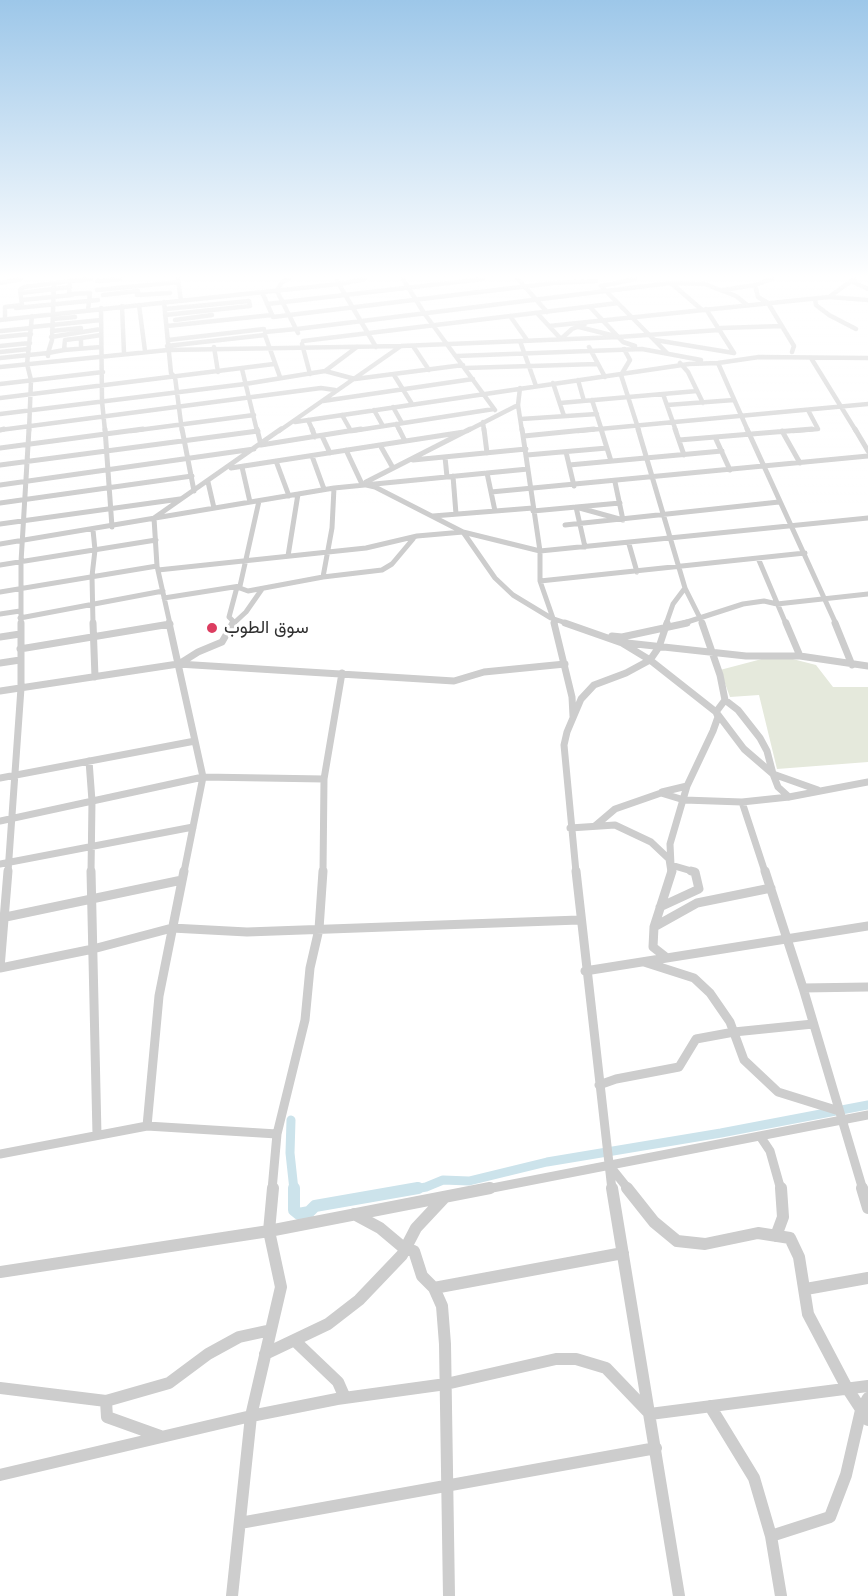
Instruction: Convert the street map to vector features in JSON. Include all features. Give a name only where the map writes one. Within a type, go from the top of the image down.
[{"type":"street","points":[[0,368],[15,353]]},
{"type":"street","points":[[30,353],[31,394],[24,481],[20,588],[21,688],[12,819],[4,863],[0,968],[93,949],[172,928],[247,932],[579,920]]},
{"type":"street","points":[[91,353],[101,356],[120,353]]},
{"type":"street","points":[[169,353],[171,374],[175,377],[178,407],[194,491]]},
{"type":"street","points":[[215,353],[218,372]]},
{"type":"street","points":[[270,353],[280,377]]},
{"type":"street","points":[[304,353],[310,374]]},
{"type":"street","points":[[0,414],[310,374],[325,371],[349,353]]},
{"type":"street","points":[[154,518],[259,447],[335,390],[355,379],[390,353]]},
{"type":"street","points":[[417,353],[429,370]]},
{"type":"street","points":[[455,353],[498,415]]},
{"type":"street","points":[[457,356],[513,353]]},
{"type":"street","points":[[524,353],[536,386]]},
{"type":"street","points":[[592,353],[605,377]]},
{"type":"street","points":[[626,353],[630,360],[621,375],[648,458],[685,588],[701,619],[725,700],[738,710],[760,738],[767,751],[778,787],[789,797]]},
{"type":"street","points":[[735,353],[740,358]]},
{"type":"street","points":[[668,354],[718,363]]},
{"type":"street","points":[[668,354],[683,365],[703,403]]},
{"type":"street","points":[[101,356],[104,386],[102,401],[110,469],[112,527]]},
{"type":"street","points":[[294,422],[483,393],[683,365],[718,363],[740,358],[868,358]]},
{"type":"street","points":[[811,358],[868,451]]},
{"type":"street","points":[[718,363],[779,502],[826,599],[852,664]]},
{"type":"street","points":[[0,398],[274,364]]},
{"type":"street","points":[[325,371],[355,379],[464,367],[597,364]]},
{"type":"street","points":[[242,369],[244,384],[258,431],[259,447]]},
{"type":"street","points":[[0,384],[103,372]]},
{"type":"street","points":[[394,375],[412,404]]},
{"type":"street","points":[[321,401],[473,379]]},
{"type":"street","points":[[578,380],[584,401]]},
{"type":"street","points":[[553,383],[564,416]]},
{"type":"street","points":[[0,430],[321,388],[335,390]]},
{"type":"street","points":[[520,388],[518,405],[540,551],[540,581],[559,637],[572,697],[572,722]]},
{"type":"street","points":[[560,403],[697,391]]},
{"type":"street","points":[[663,394],[684,455]]},
{"type":"street","points":[[592,400],[611,461]]},
{"type":"street","points":[[668,405],[734,400]]},
{"type":"street","points":[[524,436],[868,404]]},
{"type":"street","points":[[362,484],[518,405]]},
{"type":"street","points":[[393,407],[405,441]]},
{"type":"street","points":[[0,484],[189,458],[494,409]]},
{"type":"street","points":[[374,410],[383,426]]},
{"type":"street","points":[[679,440],[818,429],[808,410]]},
{"type":"street","points":[[521,419],[597,414]]},
{"type":"street","points":[[0,447],[254,415]]},
{"type":"street","points":[[342,415],[351,431]]},
{"type":"street","points":[[308,420],[315,437]]},
{"type":"street","points":[[483,422],[487,453]]},
{"type":"street","points":[[0,465],[258,431]]},
{"type":"street","points":[[782,431],[800,463]]},
{"type":"street","points":[[226,469],[464,432]]},
{"type":"street","points":[[322,436],[330,453]]},
{"type":"street","points":[[715,437],[730,470]]},
{"type":"street","points":[[380,445],[393,468]]},
{"type":"street","points":[[405,461],[487,453],[566,452],[607,448]]},
{"type":"street","points":[[346,450],[362,484]]},
{"type":"street","points":[[566,452],[574,486]]},
{"type":"street","points":[[569,465],[722,452]]},
{"type":"street","points":[[312,456],[324,489]]},
{"type":"street","points":[[491,492],[574,486],[868,456]]},
{"type":"street","points":[[445,457],[456,514]]},
{"type":"street","points":[[276,461],[289,496]]},
{"type":"street","points":[[242,467],[250,502]]},
{"type":"street","points":[[0,544],[112,527],[324,489],[528,469]]},
{"type":"street","points":[[488,473],[495,511]]},
{"type":"street","points":[[0,503],[192,476]]},
{"type":"street","points":[[208,482],[214,508]]},
{"type":"street","points":[[615,482],[623,520]]},
{"type":"street","points":[[362,484],[375,487],[463,532],[540,551],[629,544],[868,518]]},
{"type":"street","points":[[324,577],[332,528],[334,488]]},
{"type":"street","points":[[288,556],[298,494]]},
{"type":"street","points":[[0,524],[183,498]]},
{"type":"street","points":[[234,622],[229,617],[237,587],[242,583],[259,501]]},
{"type":"street","points":[[566,525],[779,502]]},
{"type":"street","points":[[432,516],[621,503]]},
{"type":"street","points":[[576,507],[623,520]]},
{"type":"street","points":[[576,507],[585,547]]},
{"type":"street","points":[[147,1126],[159,996],[203,777],[158,568],[154,518]]},
{"type":"street","points":[[93,530],[95,550],[92,576],[94,676]]},
{"type":"street","points":[[0,592],[92,576],[158,568],[326,554],[366,548],[417,536],[463,532]]},
{"type":"street","points":[[463,532],[503,587],[551,618],[596,635],[622,643],[746,656],[800,656],[868,666]]},
{"type":"street","points":[[0,614],[20,615],[237,587],[248,591],[324,577],[382,570],[398,559],[408,543],[417,536]]},
{"type":"street","points":[[0,565],[156,540]]},
{"type":"street","points":[[629,544],[637,572]]},
{"type":"street","points":[[540,581],[805,553]]},
{"type":"street","points":[[758,558],[800,656]]},
{"type":"street","points":[[680,1596],[608,1164],[579,920],[564,745],[581,699],[594,685],[626,673],[650,660],[659,647],[673,604],[685,588]]},
{"type":"street","points":[[178,664],[222,642],[234,622],[246,612],[262,589]]},
{"type":"street","points":[[596,635],[622,637],[664,629],[743,604],[764,601],[777,604],[868,594]]},
{"type":"street","points":[[20,649],[170,624]]},
{"type":"street","points":[[0,637],[20,634]]},
{"type":"street","points":[[622,643],[650,660],[716,712],[744,749],[773,774],[820,791]]},
{"type":"street","points":[[0,663],[21,660]]},
{"type":"street","points":[[0,691],[178,664],[342,672],[454,681],[477,674],[565,664]]},
{"type":"street","points":[[232,1596],[251,1416],[281,1287],[269,1231],[277,1134],[305,1020],[310,968],[319,929],[325,849],[324,779],[342,672]]},
{"type":"street","points":[[716,712],[725,700]]},
{"type":"street","points":[[667,958],[653,947],[654,927],[672,870],[670,844],[687,786],[718,717],[716,712]]},
{"type":"street","points":[[0,778],[195,741]]},
{"type":"street","points":[[89,761],[92,801],[91,900],[97,1135]]},
{"type":"street","points":[[0,821],[203,777],[324,779]]},
{"type":"street","points":[[661,793],[684,800],[742,802],[789,797],[868,782]]},
{"type":"street","points":[[595,826],[615,809],[687,786]]},
{"type":"street","points":[[742,802],[803,988],[868,1208]]},
{"type":"street","points":[[570,828],[615,825],[651,842],[662,850],[671,865]]},
{"type":"street","points":[[4,863],[193,827]]},
{"type":"street","points":[[660,907],[699,889],[695,872],[671,865]]},
{"type":"street","points":[[2,918],[182,880]]},
{"type":"street","points":[[654,927],[697,903],[771,888]]},
{"type":"street","points":[[585,970],[868,926]]},
{"type":"street","points":[[642,962],[694,978],[710,993],[730,1022],[744,1060],[778,1092],[840,1116]]},
{"type":"street","points":[[803,988],[868,987]]},
{"type":"street","points":[[599,1086],[616,1079],[679,1067],[696,1039],[734,1032],[813,1024]]},
{"type":"street","points":[[0,1272],[269,1231],[760,1136],[840,1116],[868,1115]]},
{"type":"street","points":[[0,1154],[147,1126],[277,1134]]},
{"type":"street","points":[[760,1136],[770,1151],[782,1191],[783,1217],[776,1236]]},
{"type":"street","points":[[608,1164],[654,1222],[677,1241],[705,1244],[758,1233],[790,1238],[799,1257],[806,1289],[808,1314],[847,1388],[865,1415]]},
{"type":"street","points":[[265,1354],[328,1324],[359,1300],[405,1249],[416,1228],[446,1196]]},
{"type":"street","points":[[354,1214],[380,1228],[405,1249],[414,1251],[422,1276],[434,1288],[442,1306],[446,1384],[449,1596]]},
{"type":"street","points":[[434,1288],[623,1253]]},
{"type":"street","points":[[806,1289],[868,1278]]},
{"type":"street","points":[[0,1388],[106,1401],[169,1383],[208,1354],[239,1337],[271,1330]]},
{"type":"street","points":[[295,1341],[338,1382],[345,1398]]},
{"type":"street","points":[[0,1474],[251,1416],[345,1398],[446,1384],[556,1359],[576,1359],[606,1368],[650,1414]]},
{"type":"street","points":[[650,1414],[868,1386]]},
{"type":"street","points":[[771,1536],[830,1517],[846,1475],[868,1398]]},
{"type":"street","points":[[106,1401],[107,1417],[161,1437]]},
{"type":"street","points":[[710,1406],[754,1478],[771,1536],[781,1596]]},
{"type":"street","points":[[240,1523],[656,1448]]},
{"type":"shaded area","points":[[777,655],[816,665],[833,687],[868,687],[868,762],[777,769],[759,695],[730,697],[720,670]]},
{"type":"waterway","points":[[410,1190],[443,1180],[469,1181],[547,1162],[721,1133],[868,1105]]},
{"type":"waterway","points":[[291,1120],[290,1153],[294,1190]]},
{"type":"waterway","points":[[294,1190],[294,1210],[299,1214],[309,1212],[315,1206],[418,1188]]},
{"type":"place","name":"سوق الطوب","points":[[212,628]]}]
